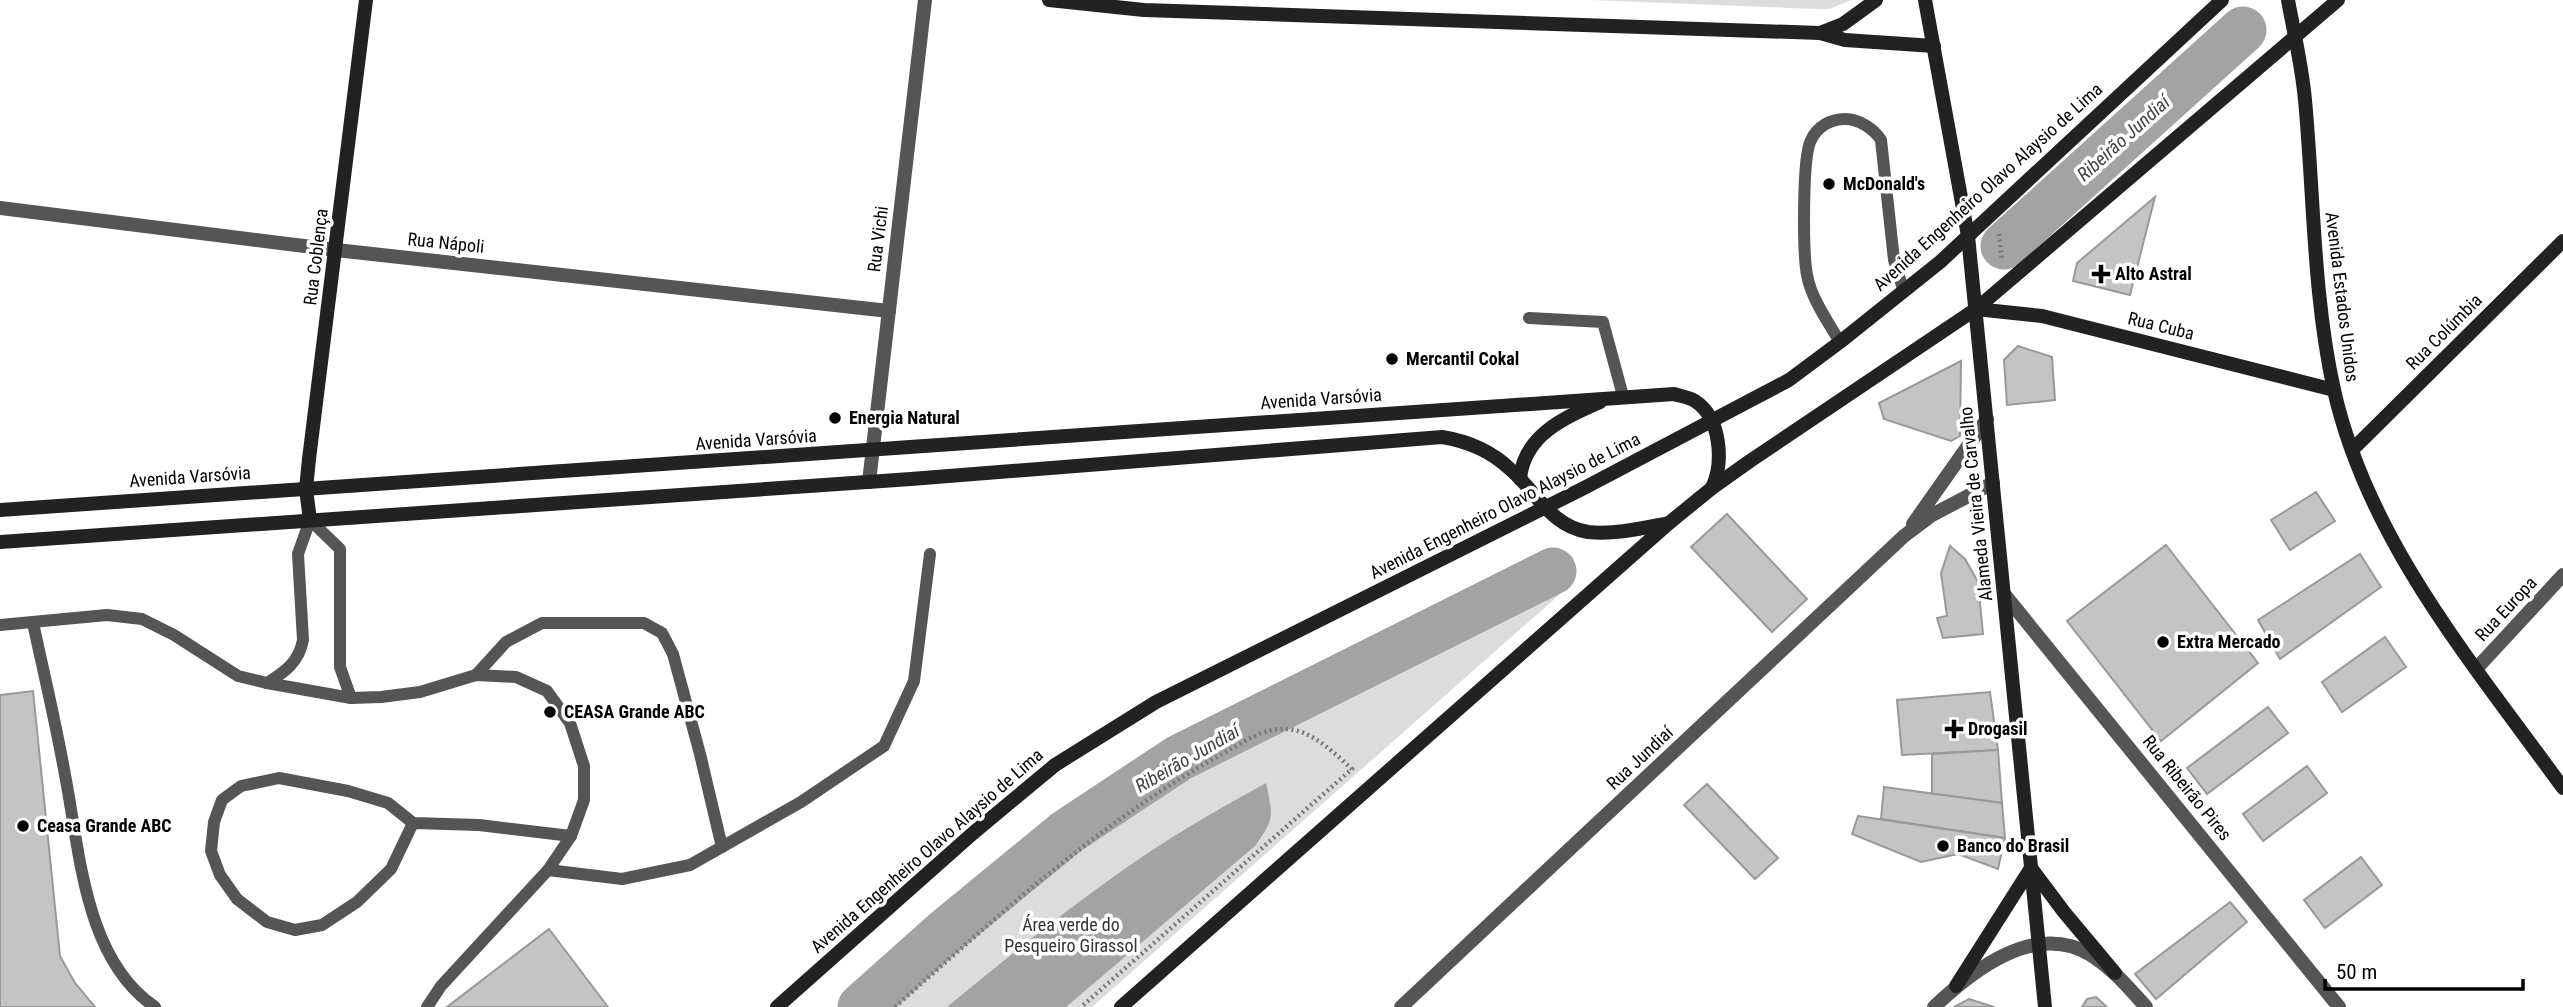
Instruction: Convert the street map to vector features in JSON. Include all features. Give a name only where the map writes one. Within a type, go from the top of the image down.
[{"type":"main road","name":"Rua Coblença","points":[[310,520],[306,489],[366,0]]},
{"type":"main road","points":[[1049,0],[1820,33],[1845,40],[1934,46]]},
{"type":"main road","points":[[1820,33],[1843,24],[1876,0]]},
{"type":"main road","name":"Alameda Vieira de Carvalho","points":[[1926,0],[1968,236],[2045,1007]]},
{"type":"main road","name":"Avenida Engenheiro Olavo Alaysio de Lima","points":[[777,1007],[972,834],[1055,765],[1156,702],[1545,508],[1789,380],[1904,292],[1968,236],[2222,0]]},
{"type":"main road","name":"Avenida Estados Unidos","points":[[2288,0],[2305,98],[2311,205],[2323,319],[2334,390],[2352,450],[2387,528],[2431,606],[2563,788]]},
{"type":"main road","points":[[1121,1007],[1669,523],[1712,488],[1976,309],[2338,0]]},
{"type":"main road","name":"Rua Colúmbia","points":[[2352,450],[2563,241]]},
{"type":"main road","name":"Rua Cuba","points":[[1976,309],[2042,316],[2334,390]]},
{"type":"main road","name":"Avenida Varsóvia","points":[[0,510],[1674,394],[1693,399],[1712,422]]},
{"type":"main road","points":[[1520,479],[1521,467],[1528,450],[1542,434],[1567,416],[1617,397]]},
{"type":"main road","points":[[1712,422],[1717,436],[1719,466],[1712,488]]},
{"type":"main road","points":[[0,542],[869,482],[1443,438],[1461,440],[1503,462],[1545,508],[1567,525],[1588,532],[1625,531],[1669,523]]},
{"type":"main road","points":[[1956,986],[2031,868],[2115,973]]},
{"type":"street","name":"Rua Vichi","points":[[869,482],[925,0]]},
{"type":"street","name":"Rua Nápoli","points":[[0,208],[337,250],[889,311]]},
{"type":"street","name":"Rua Jundiaí","points":[[1904,536],[1987,419]]},
{"type":"street","name":"Rua Jundiaí","points":[[1401,1007],[1904,536],[1932,515],[1993,483]]},
{"type":"street","name":"Rua Europa","points":[[2476,669],[2563,575]]},
{"type":"street","name":"Rua Ribeirão Pires","points":[[2004,594],[2339,1007]]},
{"type":"street","points":[[1934,1007],[1975,971],[1996,959],[2039,944],[2067,945],[2090,954],[2115,973],[2146,1007]]},
{"type":"lane","points":[[1840,342],[1807,277],[1805,193],[1809,144],[1820,127],[1845,119],[1856,121],[1876,133],[1881,140],[1894,260],[1904,292]]},
{"type":"lane","points":[[1529,318],[1594,320],[1603,323],[1617,397]]},
{"type":"lane","points":[[267,683],[286,671],[300,654],[303,640],[298,554],[310,520],[340,549],[340,667],[351,698]]},
{"type":"lane","points":[[548,870],[622,879],[690,866],[801,802],[884,746],[914,681],[930,554]]},
{"type":"lane","points":[[0,625],[107,615],[142,619],[174,635],[238,676],[351,698],[420,692],[476,676],[516,677],[547,691],[570,723],[584,766],[584,800],[571,836],[548,870],[441,986],[427,1007]]},
{"type":"lane","points":[[33,623],[85,881],[98,931],[117,969],[145,1000],[155,1007]]},
{"type":"lane","points":[[476,676],[506,642],[541,623],[643,623],[662,633],[676,667],[722,847]]},
{"type":"lane","points":[[413,823],[391,869],[357,902],[322,925],[295,930],[267,922],[237,899],[220,875],[211,851],[214,822],[222,800],[241,786],[279,778],[348,791],[388,803],[413,823],[479,825],[571,836]]},
{"type":"path","points":[[1997,208],[2006,285]]},
{"type":"path","points":[[895,1007],[1013,902],[1086,846],[1151,798],[1265,730],[1288,728],[1301,732],[1330,749],[1352,769],[1081,1007]]},
{"type":"green space","points":[[1592,0],[1851,0],[1830,9],[1818,9]]},
{"type":"green space","name":"Área verde do Pesqueiro Girassol","points":[[1551,588],[1559,595],[1092,1007],[885,1007],[1017,891],[1099,826],[1177,772]]},
{"type":"shaded area","points":[[1266,783],[1271,816],[1255,846],[1066,1007],[947,1007],[1117,875],[1157,847]]},
{"type":"building","points":[[2155,197],[2130,295],[2073,281],[2077,263]]},
{"type":"building","points":[[2018,346],[2052,357],[2055,400],[2007,405],[2004,360]]},
{"type":"building","points":[[1961,361],[1960,436],[1951,441],[1884,419],[1879,403]]},
{"type":"building","points":[[2316,492],[2335,521],[2290,550],[2271,520]]},
{"type":"building","points":[[1727,514],[1807,599],[1772,632],[1691,547]]},
{"type":"building","name":"Extra Mercado","points":[[2166,545],[2258,663],[2161,741],[2067,621]]},
{"type":"building","points":[[1950,546],[1965,559],[1978,582],[1983,634],[1943,638],[1937,618],[1947,616],[1941,573]]},
{"type":"building","points":[[2360,554],[2381,587],[2280,659],[2258,620]]},
{"type":"building","points":[[2385,637],[2406,667],[2342,712],[2322,682]]},
{"type":"building","name":"Ceasa Grande ABC","points":[[33,691],[60,956],[75,983],[95,1007],[0,1007],[0,695]]},
{"type":"building","points":[[1990,692],[1998,750],[1902,755],[1897,700]]},
{"type":"building","points":[[2268,707],[2288,733],[2207,794],[2187,768]]},
{"type":"building","points":[[1998,750],[2002,803],[1932,794],[1932,754]]},
{"type":"building","points":[[2307,766],[2327,793],[2263,841],[2243,814]]},
{"type":"building","points":[[1707,784],[1778,858],[1755,879],[1684,805]]},
{"type":"building","points":[[1884,787],[2002,803],[2005,838],[1881,819]]},
{"type":"building","name":"Banco do Brasil","points":[[1858,816],[2005,838],[1998,869],[1958,854],[1921,862],[1852,834]]},
{"type":"building","points":[[2361,857],[2382,885],[2325,928],[2304,900]]},
{"type":"building","points":[[2230,902],[2247,922],[2156,999],[2135,974]]},
{"type":"building","points":[[549,929],[608,1007],[447,1007]]},
{"type":"building","points":[[2096,997],[2107,1007],[2082,1007],[2087,999]]},
{"type":"building","points":[[1969,999],[1994,1007],[1954,1007]]},
{"type":"waterway","name":"Ribeirão Jundiaí","points":[[2004,246],[2243,30]]},
{"type":"waterway","name":"Ribeirão Jundiaí","points":[[861,1007],[944,933],[1067,832],[1179,758],[1553,571]]},
{"type":"place","name":"McDonald's","points":[[1829,184]]},
{"type":"place","name":"Alto Astral","points":[[2101,274]]},
{"type":"place","name":"Mercantil Cokal","points":[[1392,359]]},
{"type":"place","name":"Energia Natural","points":[[835,418]]},
{"type":"place","name":"Extra Mercado","points":[[2163,642]]},
{"type":"place","name":"CEASA Grande ABC","points":[[550,712]]},
{"type":"place","name":"Drogasil","points":[[1954,729]]},
{"type":"place","name":"Ceasa Grande ABC","points":[[23,826]]},
{"type":"place","name":"Banco do Brasil","points":[[1943,846]]}]
